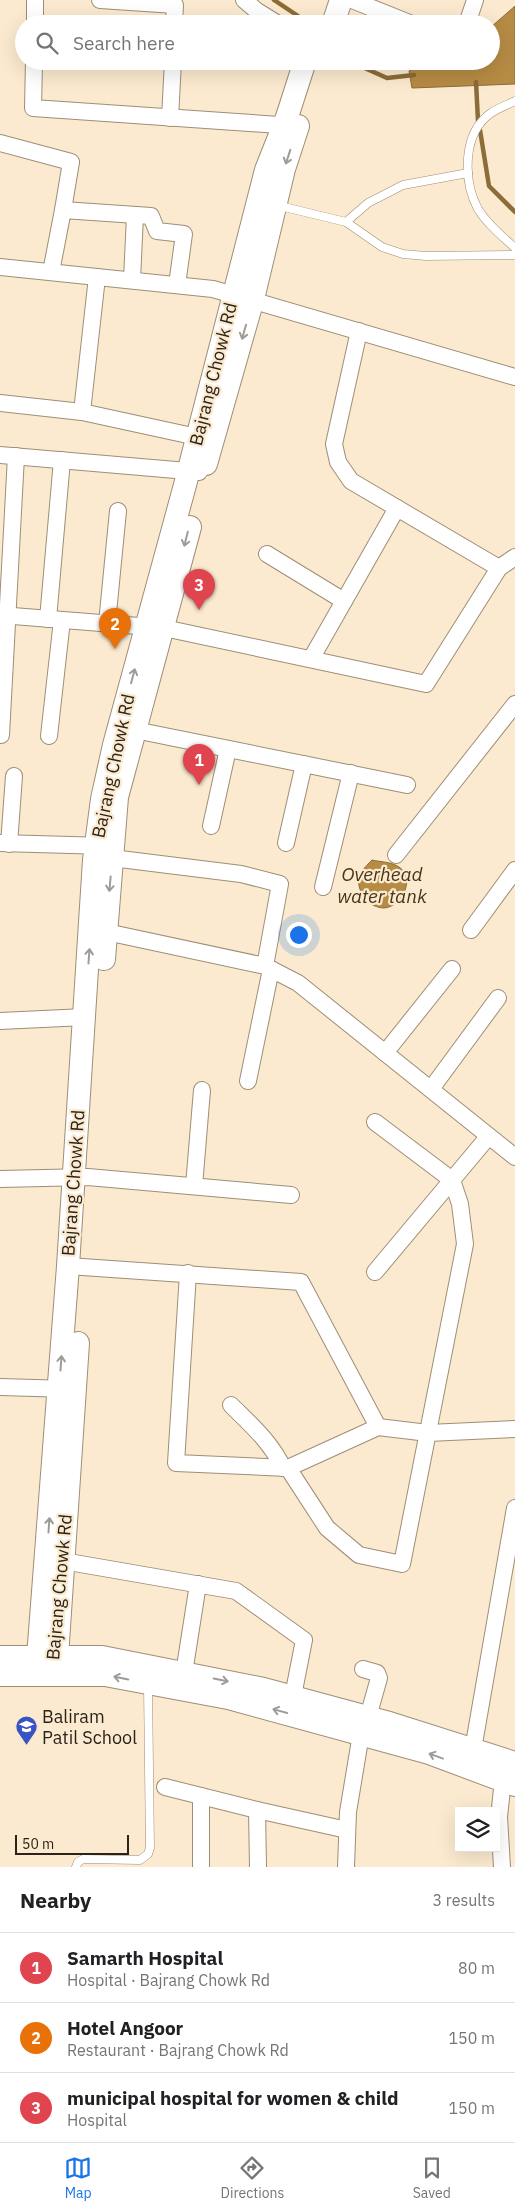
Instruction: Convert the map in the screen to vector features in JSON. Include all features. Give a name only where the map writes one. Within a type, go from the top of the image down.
[{"type":"street","points":[[35,15],[36,0]]},
{"type":"street","points":[[100,0],[175,5],[174,15]]},
{"type":"street","points":[[244,0],[263,15]]},
{"type":"street","points":[[320,15],[324,0]]},
{"type":"street","points":[[336,15],[340,0]]},
{"type":"street","points":[[352,0],[390,15]]},
{"type":"street","points":[[470,15],[475,0]]},
{"type":"street","points":[[34,70],[34,108],[291,126]]},
{"type":"street","points":[[170,118],[172,70]]},
{"type":"street","name":"Bajrang Chowk Rd","points":[[196,471],[197,437],[274,205],[303,70]]},
{"type":"street","name":"Bajrang Chowk Rd","points":[[81,1178],[85,1018],[98,931],[107,850],[127,729],[243,297],[266,170],[291,126],[316,70]]},
{"type":"street","points":[[0,143],[71,162],[51,272]]},
{"type":"street","points":[[63,210],[151,216],[157,230],[184,234],[177,285]]},
{"type":"street","points":[[132,280],[135,215]]},
{"type":"street","points":[[0,267],[213,289],[515,377]]},
{"type":"street","points":[[82,412],[97,277]]},
{"type":"street","points":[[359,331],[334,444],[338,462],[351,481],[499,568]]},
{"type":"street","points":[[0,403],[82,412],[197,437]]},
{"type":"street","points":[[1,735],[8,456],[196,471]]},
{"type":"street","points":[[48,736],[62,460]]},
{"type":"street","points":[[311,659],[397,508]]},
{"type":"street","points":[[107,623],[118,512]]},
{"type":"street","points":[[267,554],[344,601]]},
{"type":"street","points":[[4,616],[155,627],[426,684],[499,568],[515,557]]},
{"type":"street","points":[[396,855],[515,704]]},
{"type":"street","points":[[127,729],[408,785]]},
{"type":"street","points":[[211,826],[228,749]]},
{"type":"street","points":[[286,843],[304,764]]},
{"type":"street","points":[[323,887],[351,773]]},
{"type":"street","points":[[14,776],[4,844],[107,850],[241,874],[280,884],[268,968],[248,1081]]},
{"type":"street","points":[[471,930],[515,870]]},
{"type":"street","points":[[98,931],[268,968],[298,982],[515,1158]]},
{"type":"street","name":"Bajrang Chowk Rd","points":[[48,1663],[98,931]]},
{"type":"street","points":[[385,1052],[452,969]]},
{"type":"street","points":[[431,1089],[498,998]]},
{"type":"street","points":[[0,1020],[85,1018]]},
{"type":"street","points":[[194,1186],[202,1090]]},
{"type":"street","points":[[231,1405],[264,1437],[327,1528],[359,1555],[402,1564],[465,1244],[460,1204],[452,1180],[375,1122]]},
{"type":"street","points":[[375,1272],[488,1137]]},
{"type":"street","points":[[0,1179],[81,1178],[291,1194]]},
{"type":"street","points":[[75,1266],[301,1282],[378,1426]]},
{"type":"street","points":[[188,1274],[176,1464],[286,1468],[378,1426],[428,1433],[515,1429]]},
{"type":"street","points":[[0,1387],[67,1389]]},
{"type":"street","name":"Bajrang Chowk Rd","points":[[48,1663],[63,1561],[67,1389]]},
{"type":"street","points":[[471,1759],[515,1508]]},
{"type":"street","points":[[63,1561],[236,1591],[304,1640],[293,1696]]},
{"type":"street","points":[[184,1673],[198,1584]]},
{"type":"street","points":[[0,1657],[48,1663],[365,1725]]},
{"type":"street","points":[[0,1675],[48,1663],[102,1657],[293,1696],[429,1753],[471,1759],[509,1772],[500,1817],[502,1867]]},
{"type":"street","points":[[346,1867],[347,1830],[365,1725],[379,1678],[376,1674],[363,1670]]},
{"type":"street","points":[[165,1787],[347,1830]]},
{"type":"street","points":[[200,1796],[201,1867]]},
{"type":"street","points":[[257,1810],[258,1867]]},
{"type":"lane","points":[[515,101],[490,113],[480,124],[471,142],[468,162],[469,186],[478,209],[494,229],[515,248]]},
{"type":"lane","points":[[346,222],[368,203],[403,185],[468,173]]},
{"type":"lane","points":[[274,205],[346,222],[382,246],[403,254],[426,256],[515,254]]},
{"type":"lane","points":[[76,1867],[78,1862],[83,1859],[140,1860],[148,1854],[150,1848],[148,1683]]},
{"type":"water","points":[[515,6],[515,84],[412,88],[409,71],[411,70],[500,70],[500,19]]},
{"type":"water","name":"Overhead water tank","points":[[372,860],[393,864],[404,872],[406,878],[405,891],[396,903],[391,906],[384,908],[374,906],[365,901],[362,894],[359,883],[360,874]]},
{"type":"waterway","points":[[274,0],[296,15]]},
{"type":"waterway","points":[[369,70],[387,78],[414,75]]},
{"type":"waterway","points":[[476,82],[478,121]]},
{"type":"waterway","points":[[480,130],[489,186],[515,212]]},
{"type":"place","name":"municipal hospital for women & child","points":[[199,610]]},
{"type":"place","name":"Hotel Angoor","points":[[115,649]]},
{"type":"place","name":"Samarth Hospital","points":[[199,785]]},
{"type":"place","name":"Baliram Patil School","points":[[26,1745]]}]
